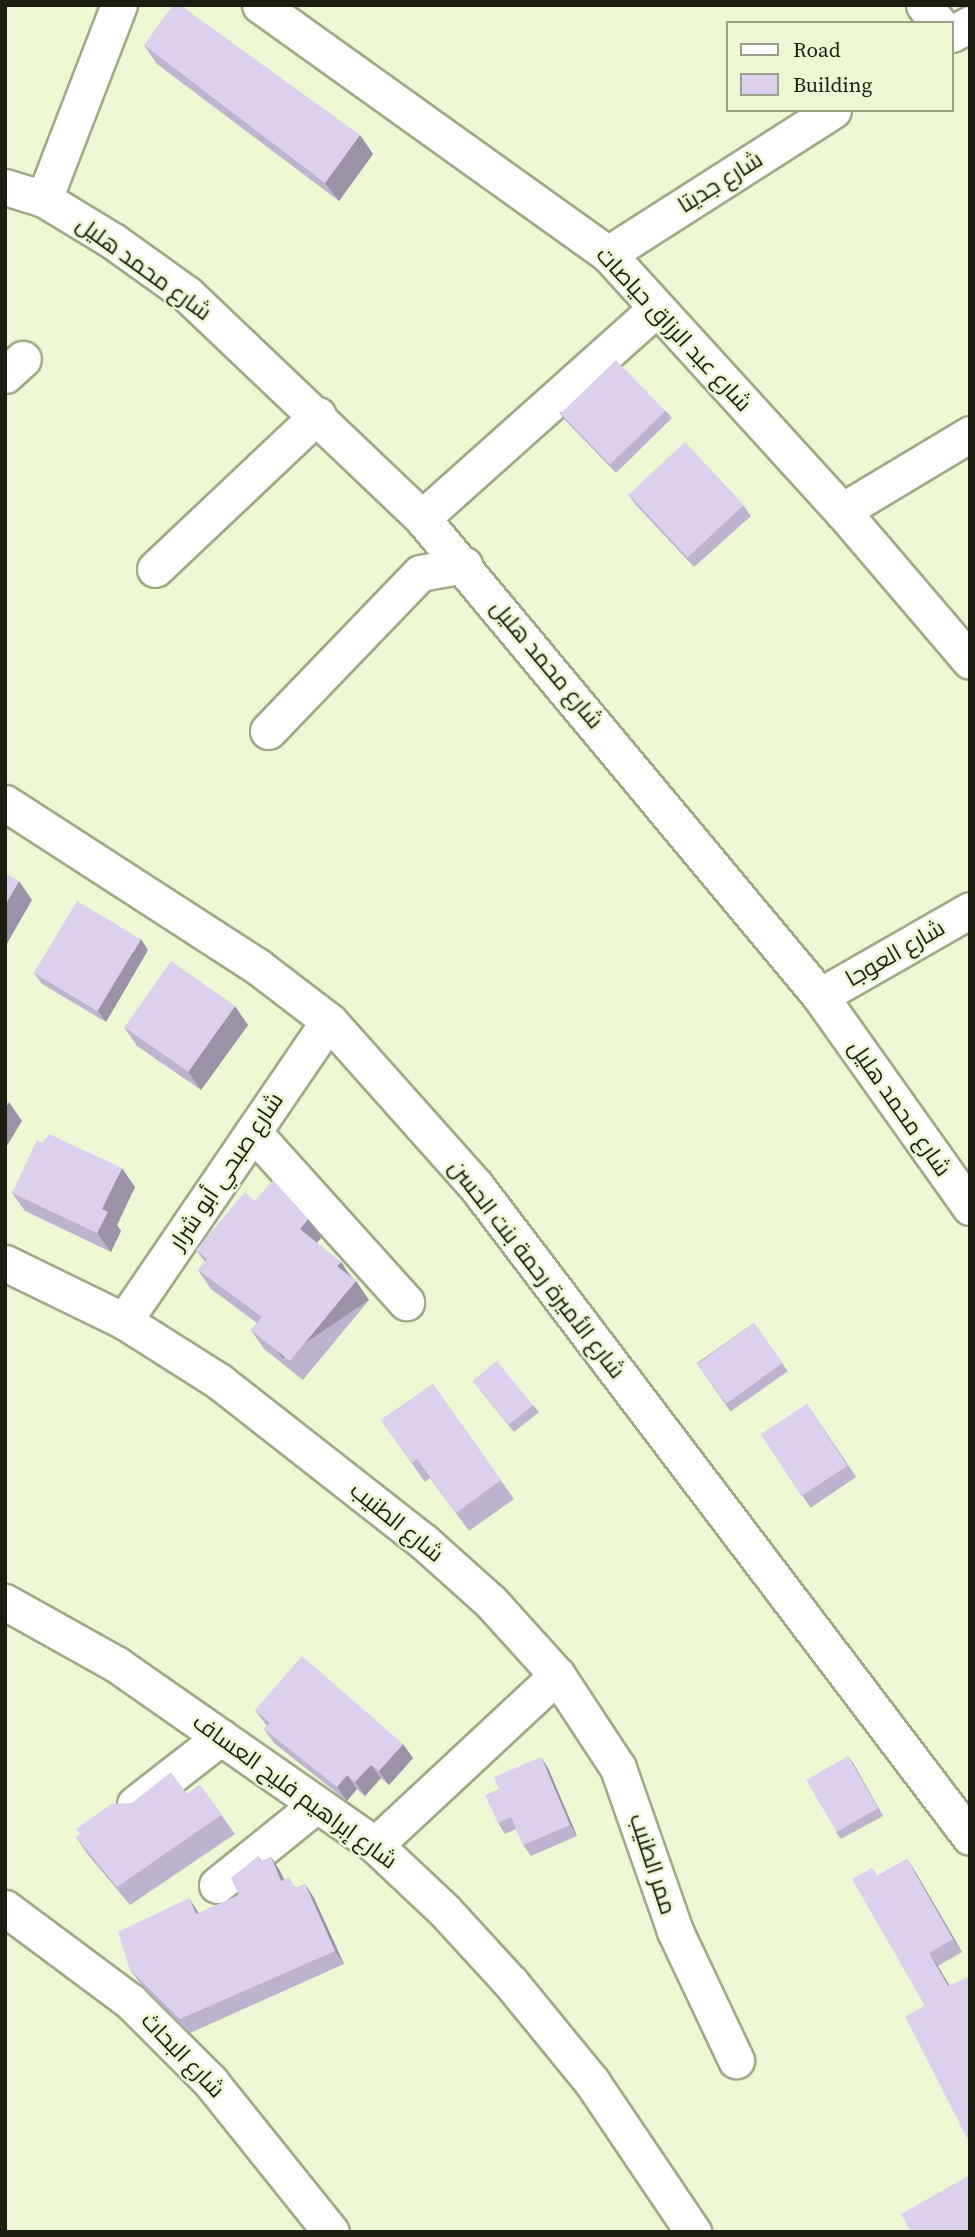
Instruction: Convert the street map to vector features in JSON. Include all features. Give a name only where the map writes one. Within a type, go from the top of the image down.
[{"type":"street","points":[[44,199],[119,5]]},
{"type":"street","name":"شارع عبد الرزاق حياصات","points":[[260,5],[608,254],[655,310],[842,510],[970,661]]},
{"type":"street","points":[[924,5],[936,21]]},
{"type":"street","points":[[954,33],[970,23]]},
{"type":"street","name":"شارع جديتا","points":[[608,254],[830,112]]},
{"type":"street","name":"شارع محمد هليل","points":[[5,187],[44,199],[113,241],[187,295],[318,415],[422,518],[464,565],[820,996],[970,1207]]},
{"type":"street","points":[[422,518],[655,310]]},
{"type":"street","points":[[155,569],[318,415]]},
{"type":"street","points":[[842,510],[970,434]]},
{"type":"street","points":[[268,731],[420,573],[464,565]]},
{"type":"street","name":"شارع الأميرة رحمة بنت الحسن","points":[[5,803],[267,973],[329,1021],[475,1186],[967,1824]]},
{"type":"street","name":"شارع العوجا","points":[[820,996],[970,910]]},
{"type":"street","name":"شارع صبحي أبو شرار","points":[[124,1321],[329,1021]]},
{"type":"street","points":[[253,1132],[406,1302]]},
{"type":"street","name":"شارع الطنيب","points":[[5,1263],[124,1321],[220,1381],[424,1541],[491,1602],[557,1675]]},
{"type":"street","name":"شارع إبراهيم فليح العساف","points":[[5,1602],[116,1664],[375,1845],[445,1911],[527,2003],[592,2082],[693,2232]]},
{"type":"street","points":[[375,1845],[557,1675]]},
{"type":"street","name":"ممر الطنيب","points":[[557,1675],[618,1768],[675,1931],[736,2060]]},
{"type":"street","points":[[133,1805],[221,1737]]},
{"type":"street","points":[[217,1885],[316,1805]]},
{"type":"street","name":"شارع البحاث","points":[[5,1908],[131,2002],[190,2061],[259,2137],[331,2232]]},
{"type":"building","points":[[173,5],[180,5],[360,135],[325,183],[144,45]]},
{"type":"building","points":[[616,360],[665,411],[610,465],[561,413]]},
{"type":"building","points":[[685,442],[744,505],[687,557],[629,495]]},
{"type":"building","points":[[5,873],[19,881],[5,905]]},
{"type":"building","points":[[77,901],[140,939],[97,1011],[34,973]]},
{"type":"building","points":[[171,961],[235,1006],[188,1072],[125,1027]]},
{"type":"building","points":[[49,1134],[122,1168],[102,1209],[108,1212],[97,1233],[12,1193],[37,1140],[42,1143]]},
{"type":"building","points":[[273,1180],[308,1219],[300,1229],[341,1262],[337,1266],[356,1281],[290,1361],[251,1330],[262,1317],[198,1270],[207,1259],[196,1250],[245,1192],[255,1201]]},
{"type":"building","points":[[754,1323],[783,1363],[726,1404],[697,1364]]},
{"type":"building","points":[[497,1361],[533,1405],[509,1425],[473,1381]]},
{"type":"building","points":[[433,1384],[501,1480],[456,1513],[417,1459],[412,1463],[381,1420]]},
{"type":"building","points":[[807,1404],[847,1466],[801,1496],[761,1434]]},
{"type":"building","points":[[302,1656],[403,1744],[379,1771],[371,1765],[355,1782],[347,1775],[337,1787],[264,1729],[270,1723],[255,1710]]},
{"type":"building","points":[[848,1756],[878,1808],[836,1832],[806,1780]]},
{"type":"building","points":[[541,1757],[570,1825],[523,1845],[511,1817],[498,1823],[485,1795],[499,1789],[494,1777]]},
{"type":"building","points":[[171,1772],[187,1794],[200,1785],[221,1815],[117,1887],[76,1837],[80,1834],[76,1829],[111,1804],[132,1803]]},
{"type":"building","points":[[258,1856],[261,1862],[271,1857],[281,1881],[289,1877],[295,1889],[305,1884],[335,1951],[180,2019],[130,1970],[118,1932],[189,1898],[196,1914],[239,1895],[231,1878]]},
{"type":"building","points":[[907,1859],[953,1939],[929,1953],[948,1986],[970,1976],[970,2144],[905,2016],[925,2006],[852,1879],[872,1868],[877,1876]]},
{"type":"building","points":[[970,2175],[970,2232],[911,2232],[901,2214]]}]
